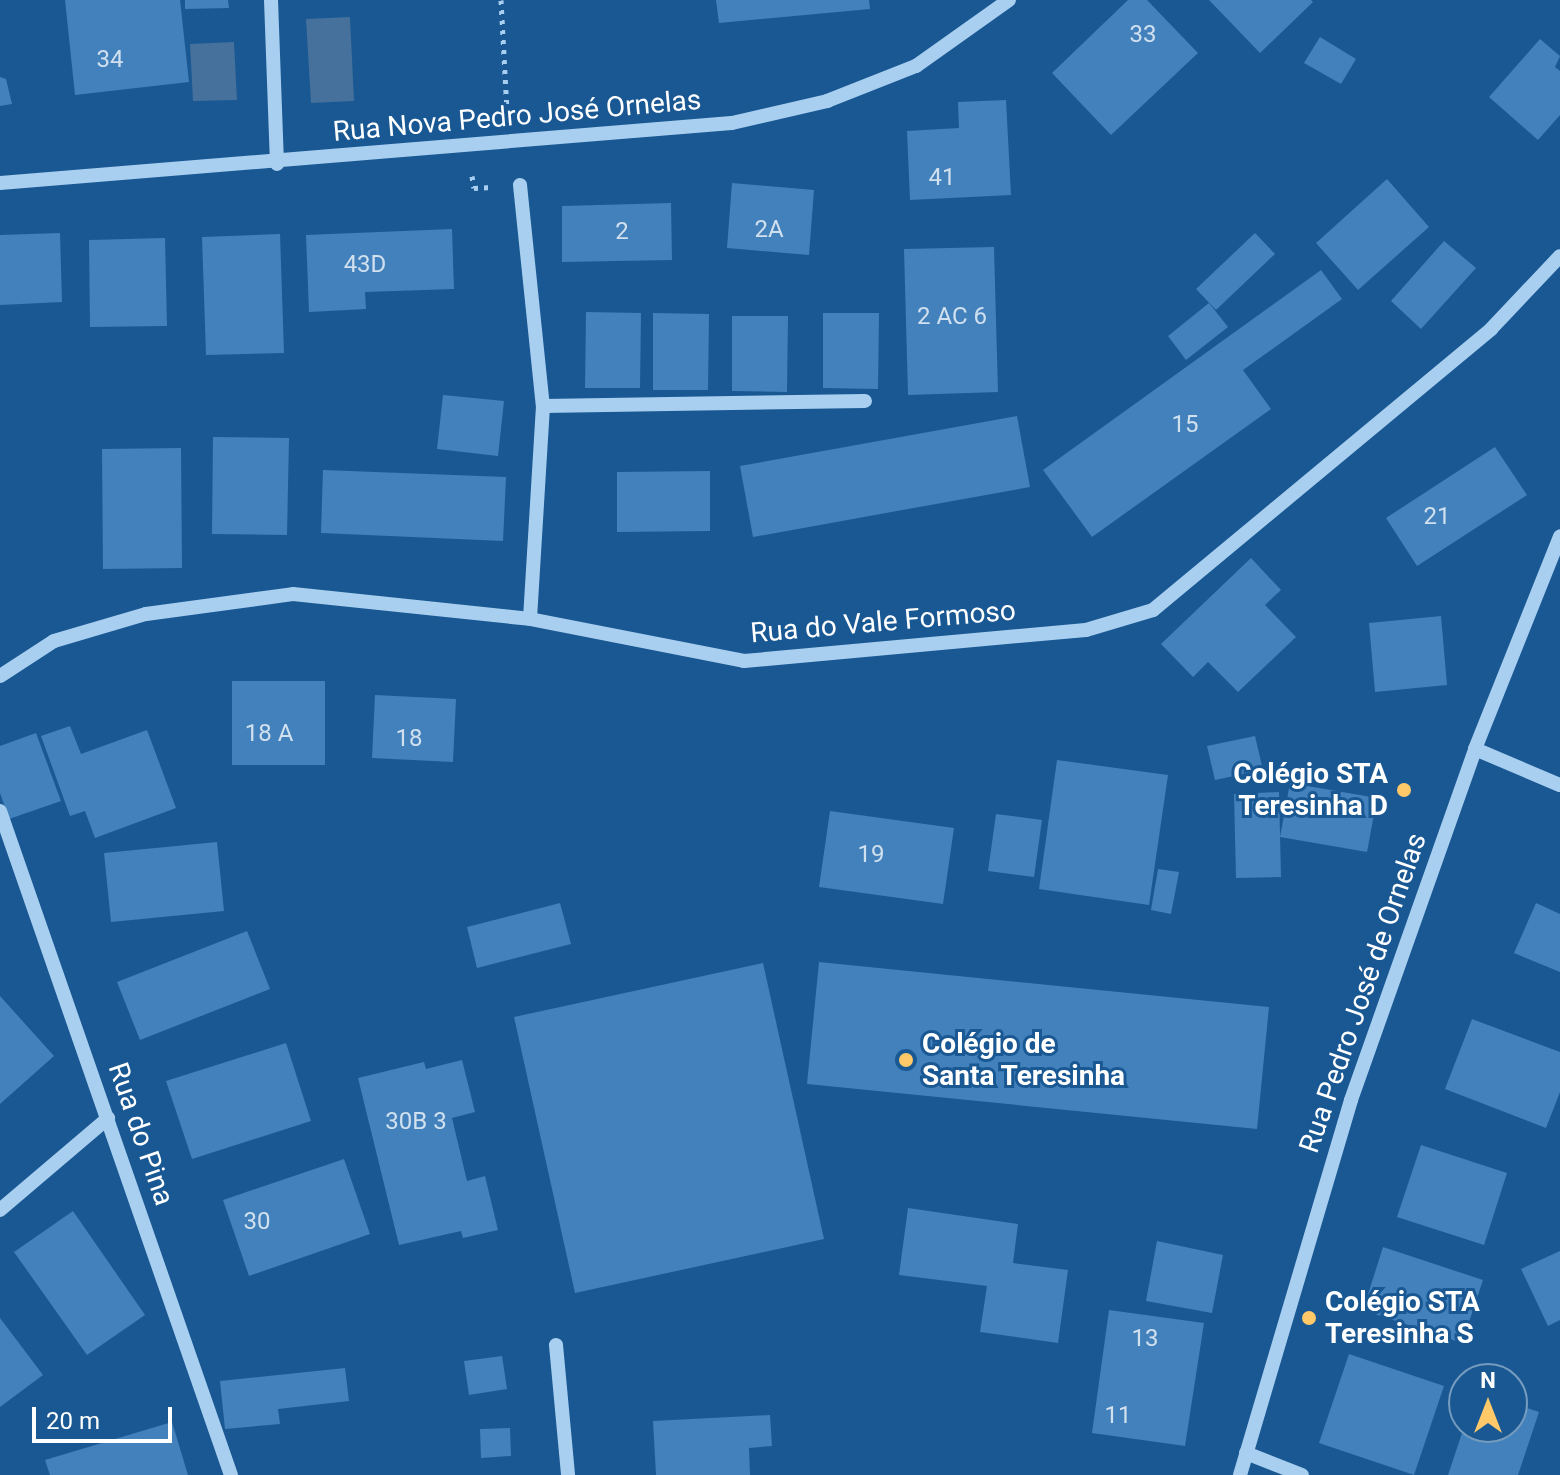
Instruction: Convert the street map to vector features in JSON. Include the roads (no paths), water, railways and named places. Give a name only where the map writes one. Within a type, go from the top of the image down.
[{"type":"street","points":[[271,0],[277,164]]},
{"type":"street","name":"Rua Nova Pedro José Ornelas","points":[[0,183],[277,164],[746,120],[827,101],[916,66],[1009,0]]},
{"type":"street","points":[[520,185],[543,406],[530,619]]},
{"type":"street","name":"Rua do Vale Formoso","points":[[0,676],[54,641],[146,614],[218,601],[293,594],[530,619],[744,661],[1086,630],[1153,610],[1491,329],[1560,256]]},
{"type":"street","points":[[543,406],[865,401]]},
{"type":"street","name":"Rua Pedro José de Ornelas","points":[[1240,1475],[1351,1100],[1475,749],[1560,536]]},
{"type":"street","points":[[1475,749],[1560,785]]},
{"type":"street","name":"Rua do Pina","points":[[0,811],[231,1475]]},
{"type":"street","points":[[0,1210],[51,1170],[108,1118]]},
{"type":"street","points":[[556,1345],[568,1475]]},
{"type":"street","points":[[1246,1453],[1302,1475]]},
{"type":"water","points":[[350,17],[354,101],[311,103],[306,19]]},
{"type":"water","points":[[234,42],[237,100],[193,101],[190,44]]},
{"type":"place","name":"Colégio STA Teresinha D","points":[[1404,790]]},
{"type":"place","name":"Colégio de Santa Teresinha","points":[[906,1060]]},
{"type":"place","name":"Colégio STA Teresinha S","points":[[1309,1318]]}]
